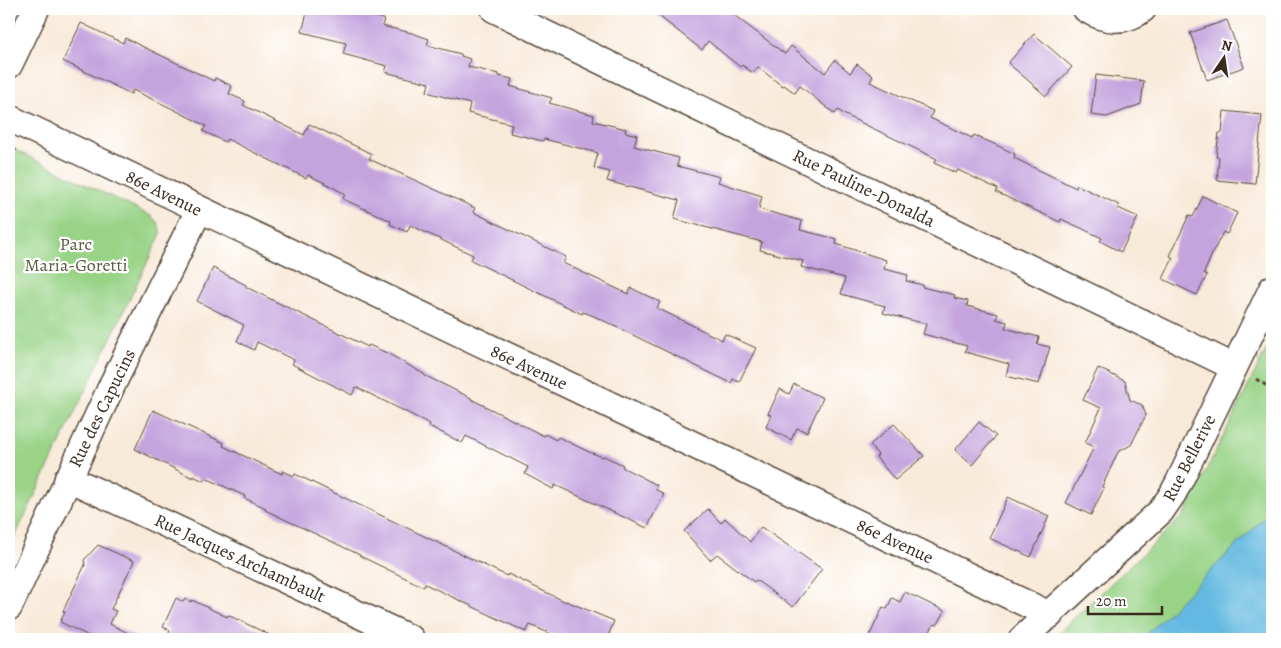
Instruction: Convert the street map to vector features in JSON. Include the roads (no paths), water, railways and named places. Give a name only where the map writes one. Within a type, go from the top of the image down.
[{"type":"street","points":[[9,65],[36,9]]},
{"type":"street","name":"Rue Pauline-Donalda","points":[[494,9],[1234,367]]},
{"type":"street","points":[[1086,9],[1096,16],[1110,20],[1123,19],[1136,14],[1142,9]]},
{"type":"street","name":"86e Avenue","points":[[9,118],[1050,615]]},
{"type":"street","name":"Rue des Capucins","points":[[9,607],[68,478],[199,210]]},
{"type":"street","name":"Rue Bellerive","points":[[1022,639],[1050,615],[1167,503],[1178,484],[1272,289]]},
{"type":"street","name":"Rue Jacques Archambault","points":[[68,478],[411,639]]},
{"type":"water","points":[[1272,510],[1272,639],[1142,639]]},
{"type":"park label","name":"Parc Maria-Goretti","points":[[76,254]]}]
